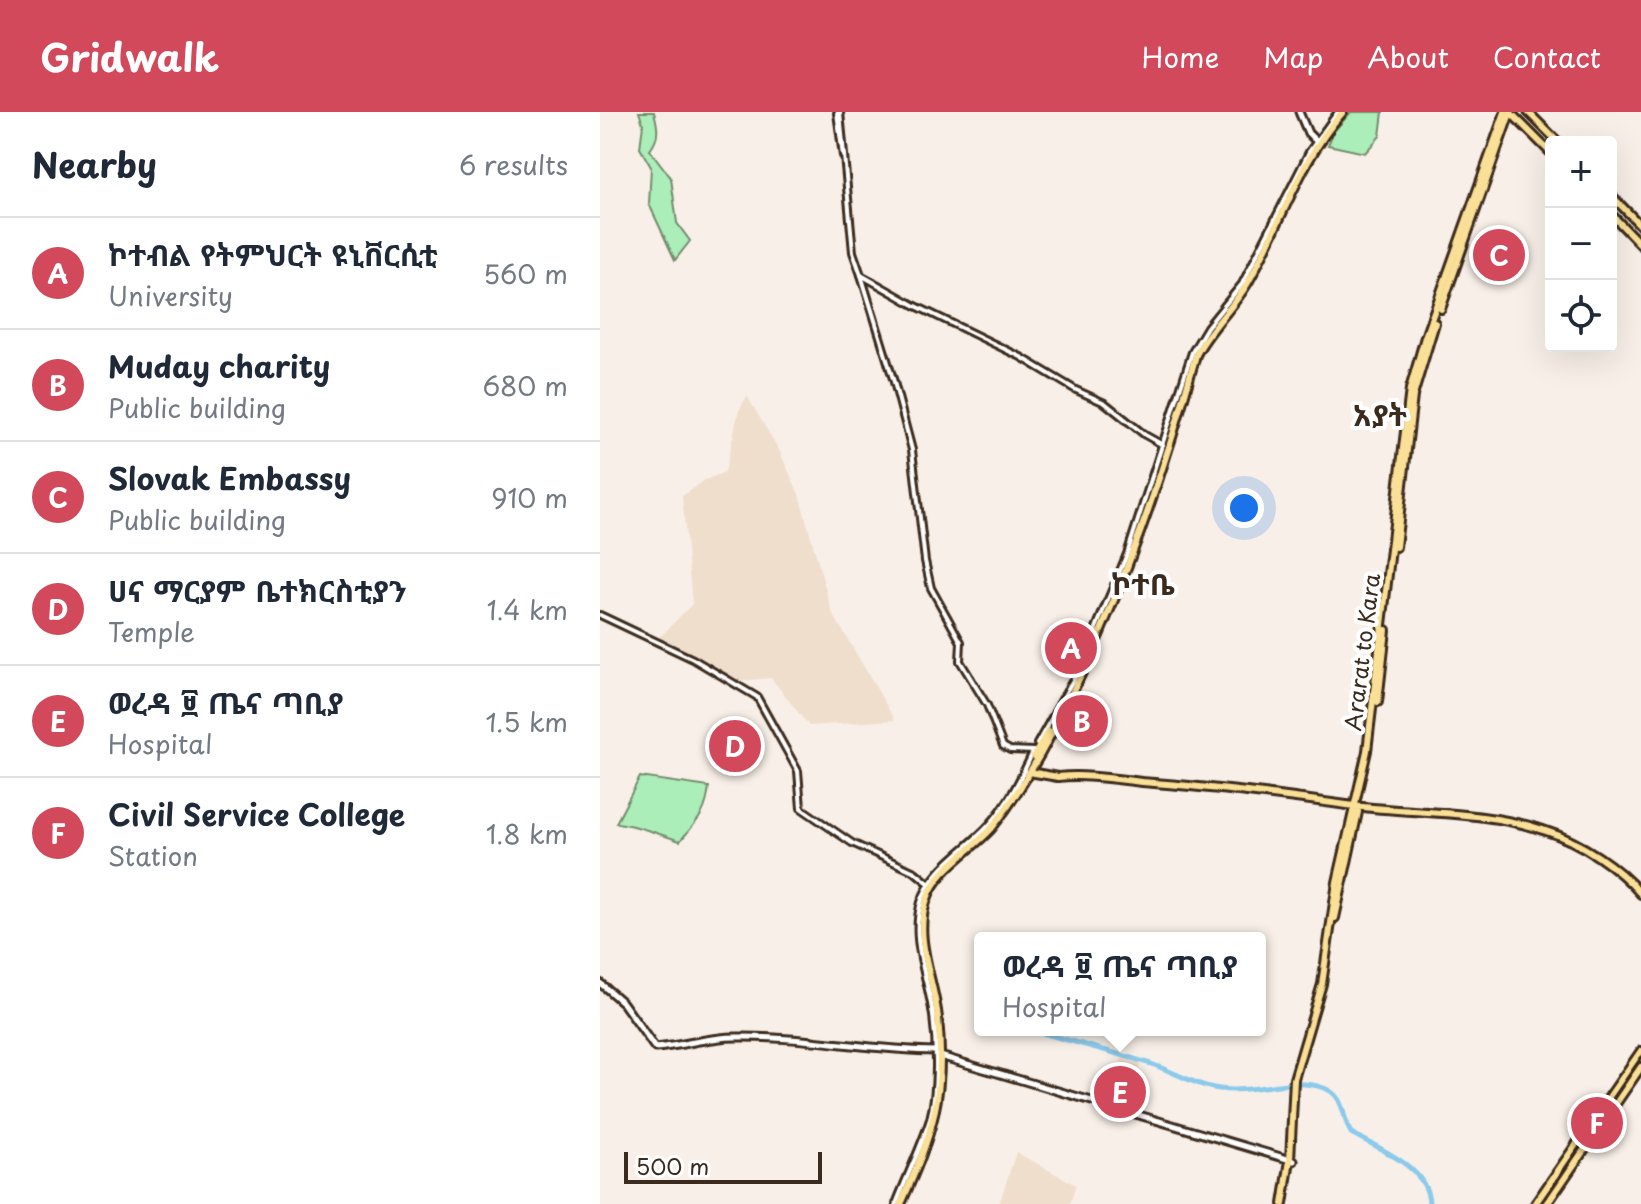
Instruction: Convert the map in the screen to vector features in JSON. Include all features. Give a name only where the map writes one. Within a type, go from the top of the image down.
[{"type":"main road","points":[[1300,112],[1318,140]]},
{"type":"main road","points":[[899,1204],[933,1126],[939,1090],[942,1058],[937,1009],[922,935],[931,885],[1005,811],[1077,684],[1115,595],[1174,432],[1196,355],[1205,338],[1250,279],[1318,140],[1340,112]]},
{"type":"main road","points":[[1508,112],[1545,147]]},
{"type":"main road","name":"Ararat to Kara","points":[[1285,1204],[1292,1162],[1298,1071],[1322,984],[1334,911],[1376,718],[1413,375],[1508,112]]},
{"type":"main road","name":"Ararat to Kara","points":[[1472,216],[1508,112]]},
{"type":"main road","points":[[1528,112],[1552,136]]},
{"type":"main road","points":[[1507,121],[1517,119]]},
{"type":"main road","points":[[1617,201],[1641,226]]},
{"type":"main road","points":[[1617,220],[1641,245]]},
{"type":"main road","points":[[1030,770],[1078,671]]},
{"type":"main road","points":[[1030,770],[1058,777],[1177,786],[1504,820],[1559,835],[1590,852],[1609,864],[1641,897]]},
{"type":"main road","points":[[600,983],[623,1003],[655,1048],[749,1037],[832,1041],[942,1058],[1292,1162]]},
{"type":"main road","points":[[1535,1204],[1641,1051]]},
{"type":"main road","points":[[1547,1204],[1641,1067]]},
{"type":"street","points":[[839,112],[853,252],[912,450],[931,588],[961,642],[960,661],[987,705],[1003,746],[1007,750],[1032,754]]},
{"type":"street","points":[[600,615],[693,659],[757,697],[798,771],[801,808],[852,843],[915,872],[931,885],[991,823],[1011,795],[1078,671],[1145,507],[1179,389],[1198,339],[1245,279],[1318,140]]},
{"type":"street","points":[[861,275],[1105,403],[1145,435],[1163,444]]},
{"type":"shaded area","points":[[747,396],[779,450],[799,494],[832,612],[895,720],[809,726],[771,678],[741,681],[657,640],[692,604],[682,496],[705,480],[725,472],[739,410]]},
{"type":"shaded area","points":[[1123,1056],[1142,1061],[1122,1111],[1105,1106]]},
{"type":"shaded area","points":[[1016,1152],[1076,1185],[1070,1204],[999,1204]]},
{"type":"green space","points":[[639,112],[654,112],[657,132],[650,150],[671,178],[677,223],[690,241],[675,260],[649,204],[651,167],[640,148],[643,124]]},
{"type":"green space","points":[[1351,112],[1383,112],[1380,136],[1365,153],[1328,145],[1334,131]]},
{"type":"green space","points":[[640,777],[709,787],[703,811],[680,841],[616,823]]},
{"type":"waterway","points":[[1053,1036],[1151,1064],[1211,1087],[1233,1090],[1298,1084],[1324,1088],[1340,1102],[1351,1133],[1388,1152],[1421,1179],[1429,1204]]},
{"type":"tram line","points":[[1540,1204],[1641,1057]]},
{"type":"place","name":"Slovak Embassy","points":[[1499,255]]},
{"type":"place","name":"ኮተብል የትምህርት ዩኒቨርሲቲ","points":[[1071,648]]},
{"type":"place","name":"Muday charity","points":[[1082,721]]},
{"type":"place","name":"ሀና ማርያም ቤተክርስቲያን","points":[[735,746]]},
{"type":"place","name":"ወረዳ ፱ ጤና ጣቢያ","points":[[1120,1092]]},
{"type":"place","name":"Civil Service College","points":[[1597,1123]]},
{"type":"district","name":"አያት","points":[[1380,413]]},
{"type":"district","name":"ኮተቤ","points":[[1143,582]]}]
